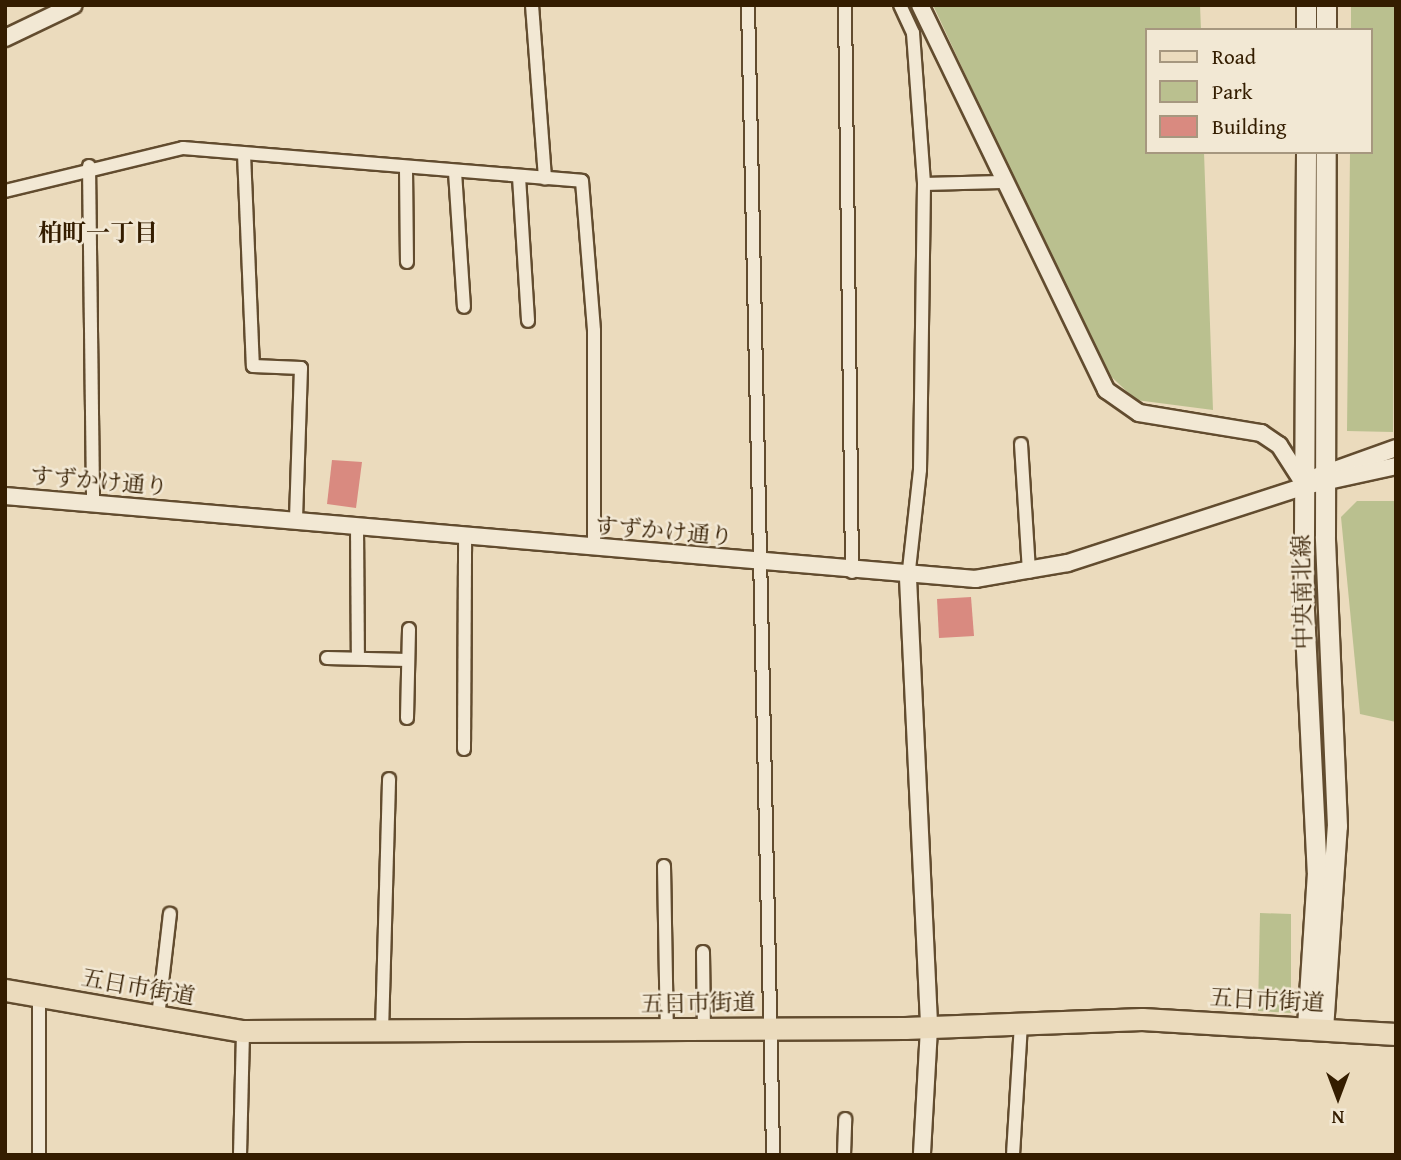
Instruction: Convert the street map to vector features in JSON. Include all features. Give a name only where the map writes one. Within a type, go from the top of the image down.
[{"type":"main road","points":[[1306,5],[1306,28]]},
{"type":"main road","points":[[1326,5],[1326,28]]},
{"type":"main road","name":"中央南北線","points":[[1306,154],[1305,669],[1317,872],[1315,1028]]},
{"type":"main road","name":"中央南北線","points":[[1315,1028],[1337,826],[1325,478],[1326,154]]},
{"type":"main road","name":"五日市街道","points":[[5,990],[243,1031],[929,1028],[1142,1019],[1396,1034]]},
{"type":"street","points":[[5,38],[74,5]]},
{"type":"street","points":[[532,5],[545,179]]},
{"type":"street","points":[[748,5],[757,563],[772,1027],[773,1155]]},
{"type":"street","points":[[845,5],[852,572]]},
{"type":"street","points":[[900,5],[913,33],[924,184],[920,470],[908,578],[929,1028],[922,1155]]},
{"type":"street","points":[[920,5],[1001,182],[1106,390],[1148,415],[1227,422],[1261,433],[1279,445],[1305,486],[1396,448]]},
{"type":"street","points":[[5,191],[89,166],[183,148],[406,169],[582,181],[594,331],[594,548]]},
{"type":"street","points":[[244,154],[253,366],[301,368],[296,522]]},
{"type":"street","points":[[89,166],[93,504]]},
{"type":"street","points":[[406,169],[407,262]]},
{"type":"street","points":[[455,172],[464,307]]},
{"type":"street","points":[[519,177],[528,321]]},
{"type":"street","points":[[924,184],[1001,182]]},
{"type":"street","points":[[1021,444],[1029,572]]},
{"type":"street","points":[[1325,478],[1396,466]]},
{"type":"street","name":"すずかけ通り","points":[[5,496],[908,578],[1029,572],[1305,486]]},
{"type":"street","points":[[356,527],[358,658]]},
{"type":"street","points":[[464,748],[465,536]]},
{"type":"street","points":[[407,718],[409,629]]},
{"type":"street","points":[[327,658],[408,660]]},
{"type":"street","points":[[382,1032],[388,779]]},
{"type":"street","points":[[664,866],[667,1030]]},
{"type":"street","points":[[158,1017],[170,914]]},
{"type":"street","points":[[703,952],[704,1029]]},
{"type":"street","points":[[39,996],[39,1155]]},
{"type":"street","points":[[1013,1155],[1020,1023]]},
{"type":"street","points":[[240,1155],[243,1031]]},
{"type":"street","points":[[844,1155],[845,1119]]},
{"type":"green space","points":[[933,5],[1200,5],[1201,28],[1146,28],[1146,154],[1204,154],[1213,410],[1136,400],[1102,368]]},
{"type":"green space","points":[[1351,5],[1396,5],[1393,432],[1347,431],[1350,154],[1373,154],[1373,28],[1351,28]]},
{"type":"green space","points":[[1357,501],[1396,501],[1396,722],[1360,714],[1341,517]]},
{"type":"green space","points":[[1260,913],[1291,914],[1291,1013],[1258,1011]]},
{"type":"building","points":[[332,460],[362,462],[356,508],[327,504]]},
{"type":"building","points":[[971,597],[974,636],[939,638],[937,599]]},
{"type":"district","name":"柏町一丁目","points":[[98,233]]}]
